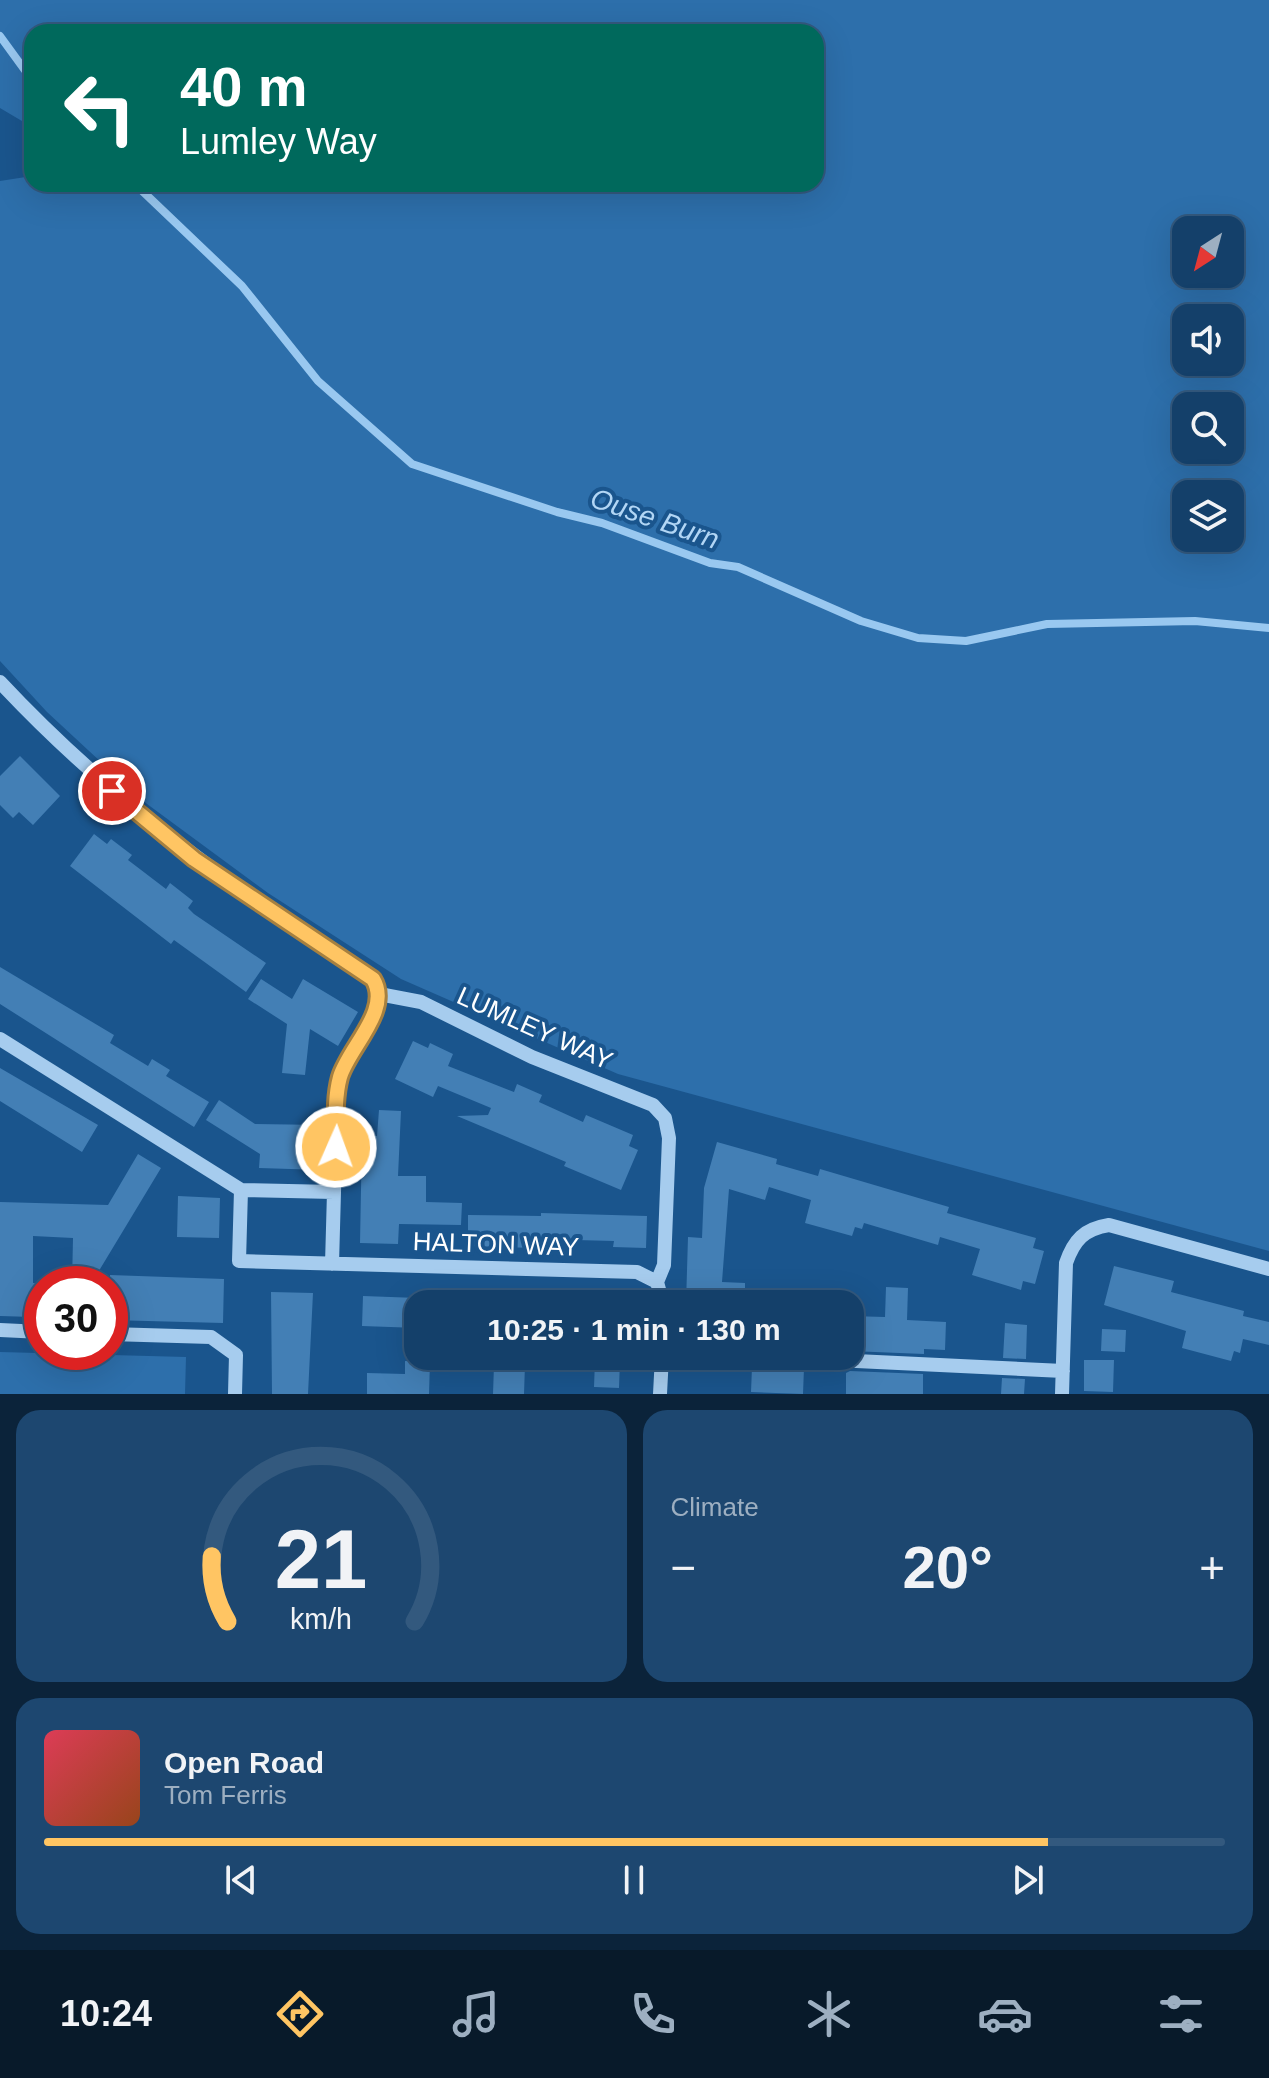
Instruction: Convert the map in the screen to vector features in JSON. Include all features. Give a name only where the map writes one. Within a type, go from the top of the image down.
[{"type":"street","points":[[0,682],[92,774],[194,859],[373,979],[379,994],[377,1006],[341,1072],[336,1124],[332,1264]]},
{"type":"street","name":"LUMLEY WAY","points":[[379,994],[421,1002],[532,1057],[653,1105],[665,1118],[669,1138],[664,1265],[657,1282]]},
{"type":"street","points":[[0,1039],[241,1190],[334,1192]]},
{"type":"street","name":"HALTON WAY","points":[[241,1190],[239,1261],[637,1272],[657,1282]]},
{"type":"street","points":[[1062,1394],[1066,1263],[1072,1246],[1090,1228],[1109,1225],[1269,1269]]},
{"type":"street","points":[[657,1282],[659,1290]]},
{"type":"street","points":[[0,1330],[24,1331]]},
{"type":"street","points":[[128,1335],[211,1337],[236,1355],[235,1394]]},
{"type":"street","points":[[864,1361],[1063,1371]]},
{"type":"street","points":[[660,1394],[661,1370]]},
{"type":"shaded area","points":[[0,0],[1269,0],[1269,1251],[618,1074],[401,979],[268,893],[143,801],[47,712],[0,661],[0,181],[24,177],[24,192],[824,192],[824,24],[24,24],[24,122],[0,108]]},
{"type":"shaded area","points":[[0,1352],[24,1353],[24,1370],[128,1370],[128,1355],[186,1357],[185,1394],[0,1394]]},
{"type":"building","points":[[20,756],[60,796],[33,825],[19,812],[13,818],[0,805],[0,776]]},
{"type":"building","points":[[94,834],[107,844],[111,839],[132,855],[128,860],[166,889],[170,883],[193,901],[188,908],[194,914],[266,963],[246,992],[174,940],[171,944],[70,866]]},
{"type":"building","points":[[0,967],[114,1035],[110,1043],[148,1066],[152,1059],[170,1070],[166,1076],[209,1102],[194,1127],[0,1004]]},
{"type":"building","points":[[261,979],[292,999],[303,979],[358,1012],[338,1046],[310,1029],[305,1075],[282,1073],[287,1024],[248,999]]},
{"type":"building","points":[[413,1041],[428,1048],[430,1043],[453,1054],[448,1066],[514,1092],[517,1084],[542,1095],[539,1102],[583,1122],[586,1115],[633,1135],[629,1146],[638,1150],[621,1190],[564,1166],[566,1162],[457,1116],[488,1115],[491,1108],[438,1086],[433,1097],[395,1079]]},
{"type":"building","points":[[0,1068],[98,1125],[82,1152],[0,1101]]},
{"type":"building","points":[[219,1100],[255,1124],[323,1125],[322,1170],[259,1168],[260,1154],[206,1120]]},
{"type":"building","points":[[379,1110],[401,1111],[398,1176],[426,1176],[426,1202],[462,1203],[461,1225],[399,1224],[398,1244],[360,1243],[362,1136],[377,1136]]},
{"type":"building","points":[[717,1142],[777,1159],[776,1164],[818,1176],[820,1169],[949,1207],[947,1213],[1036,1238],[1033,1248],[1044,1251],[1035,1284],[1023,1281],[1021,1290],[972,1275],[980,1249],[940,1237],[938,1245],[864,1223],[862,1229],[855,1227],[852,1236],[805,1223],[811,1200],[769,1187],[765,1200],[729,1189],[722,1282],[745,1283],[745,1290],[686,1290],[688,1237],[702,1238],[704,1188]]},
{"type":"building","points":[[138,1154],[161,1168],[102,1266],[72,1266],[73,1238],[33,1236],[33,1266],[24,1266],[24,1317],[0,1316],[0,1202],[108,1205]]},
{"type":"building","points":[[178,1196],[220,1198],[219,1238],[177,1237]]},
{"type":"building","points":[[541,1213],[647,1216],[646,1248],[613,1247],[614,1241],[537,1239],[537,1248],[468,1246],[468,1215],[541,1216]]},
{"type":"building","points":[[1114,1266],[1174,1281],[1171,1292],[1244,1311],[1243,1316],[1269,1322],[1269,1345],[1243,1339],[1240,1353],[1234,1351],[1231,1361],[1182,1348],[1186,1331],[1104,1305]]},
{"type":"building","points":[[128,1276],[224,1279],[223,1323],[128,1320]]},
{"type":"building","points":[[886,1287],[908,1288],[907,1320],[946,1322],[945,1350],[924,1349],[924,1354],[864,1352],[864,1316],[885,1317]]},
{"type":"building","points":[[271,1292],[313,1293],[308,1394],[272,1394]]},
{"type":"building","points":[[363,1296],[404,1297],[404,1328],[362,1326]]},
{"type":"building","points":[[1005,1323],[1027,1325],[1026,1359],[1003,1358]]},
{"type":"building","points":[[1102,1329],[1126,1330],[1125,1352],[1101,1351]]},
{"type":"building","points":[[1084,1360],[1114,1360],[1113,1392],[1084,1391]]},
{"type":"building","points":[[405,1370],[430,1370],[429,1394],[367,1394],[367,1373],[405,1374]]},
{"type":"building","points":[[494,1370],[525,1370],[524,1394],[493,1394]]},
{"type":"building","points":[[595,1370],[620,1370],[619,1388],[594,1387]]},
{"type":"building","points":[[752,1370],[804,1370],[803,1394],[751,1392]]},
{"type":"building","points":[[846,1373],[923,1374],[923,1394],[846,1394]]},
{"type":"building","points":[[1002,1378],[1025,1379],[1024,1394],[1001,1394]]},
{"type":"waterway","points":[[0,36],[24,69]]},
{"type":"waterway","name":"Ouse Burn","points":[[143,192],[242,286],[318,381],[412,464],[557,512],[602,523],[710,563],[738,567],[861,621],[918,638],[966,641],[1047,624],[1195,621],[1269,628]]},
{"type":"route","points":[[112,791],[194,859],[373,979],[378,987],[377,1006],[341,1072],[337,1088],[336,1147]]}]
